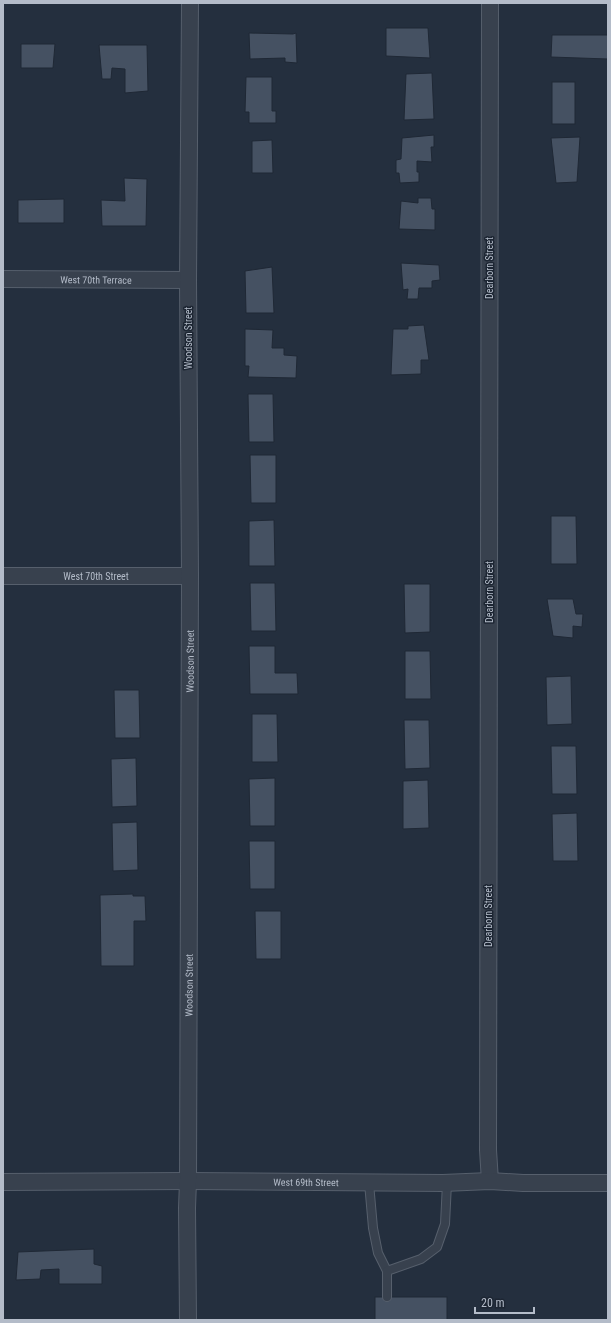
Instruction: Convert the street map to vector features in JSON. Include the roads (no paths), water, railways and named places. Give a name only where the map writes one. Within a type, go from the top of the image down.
[{"type":"street","name":"Woodson Street","points":[[188,1320],[187,1208],[190,576],[188,280],[190,3]]},
{"type":"street","name":"Dearborn Street","points":[[490,3],[488,1150],[490,1181]]},
{"type":"street","name":"West 70th Terrace","points":[[3,280],[188,280]]},
{"type":"street","name":"West 70th Street","points":[[3,576],[190,576]]},
{"type":"street","name":"West 69th Street","points":[[3,1182],[188,1181],[447,1183],[490,1181],[523,1183],[608,1183]]},
{"type":"lane","points":[[369,1183],[373,1228],[378,1253],[387,1271],[387,1297]]},
{"type":"lane","points":[[387,1271],[421,1259],[437,1247],[445,1224],[447,1183]]}]
